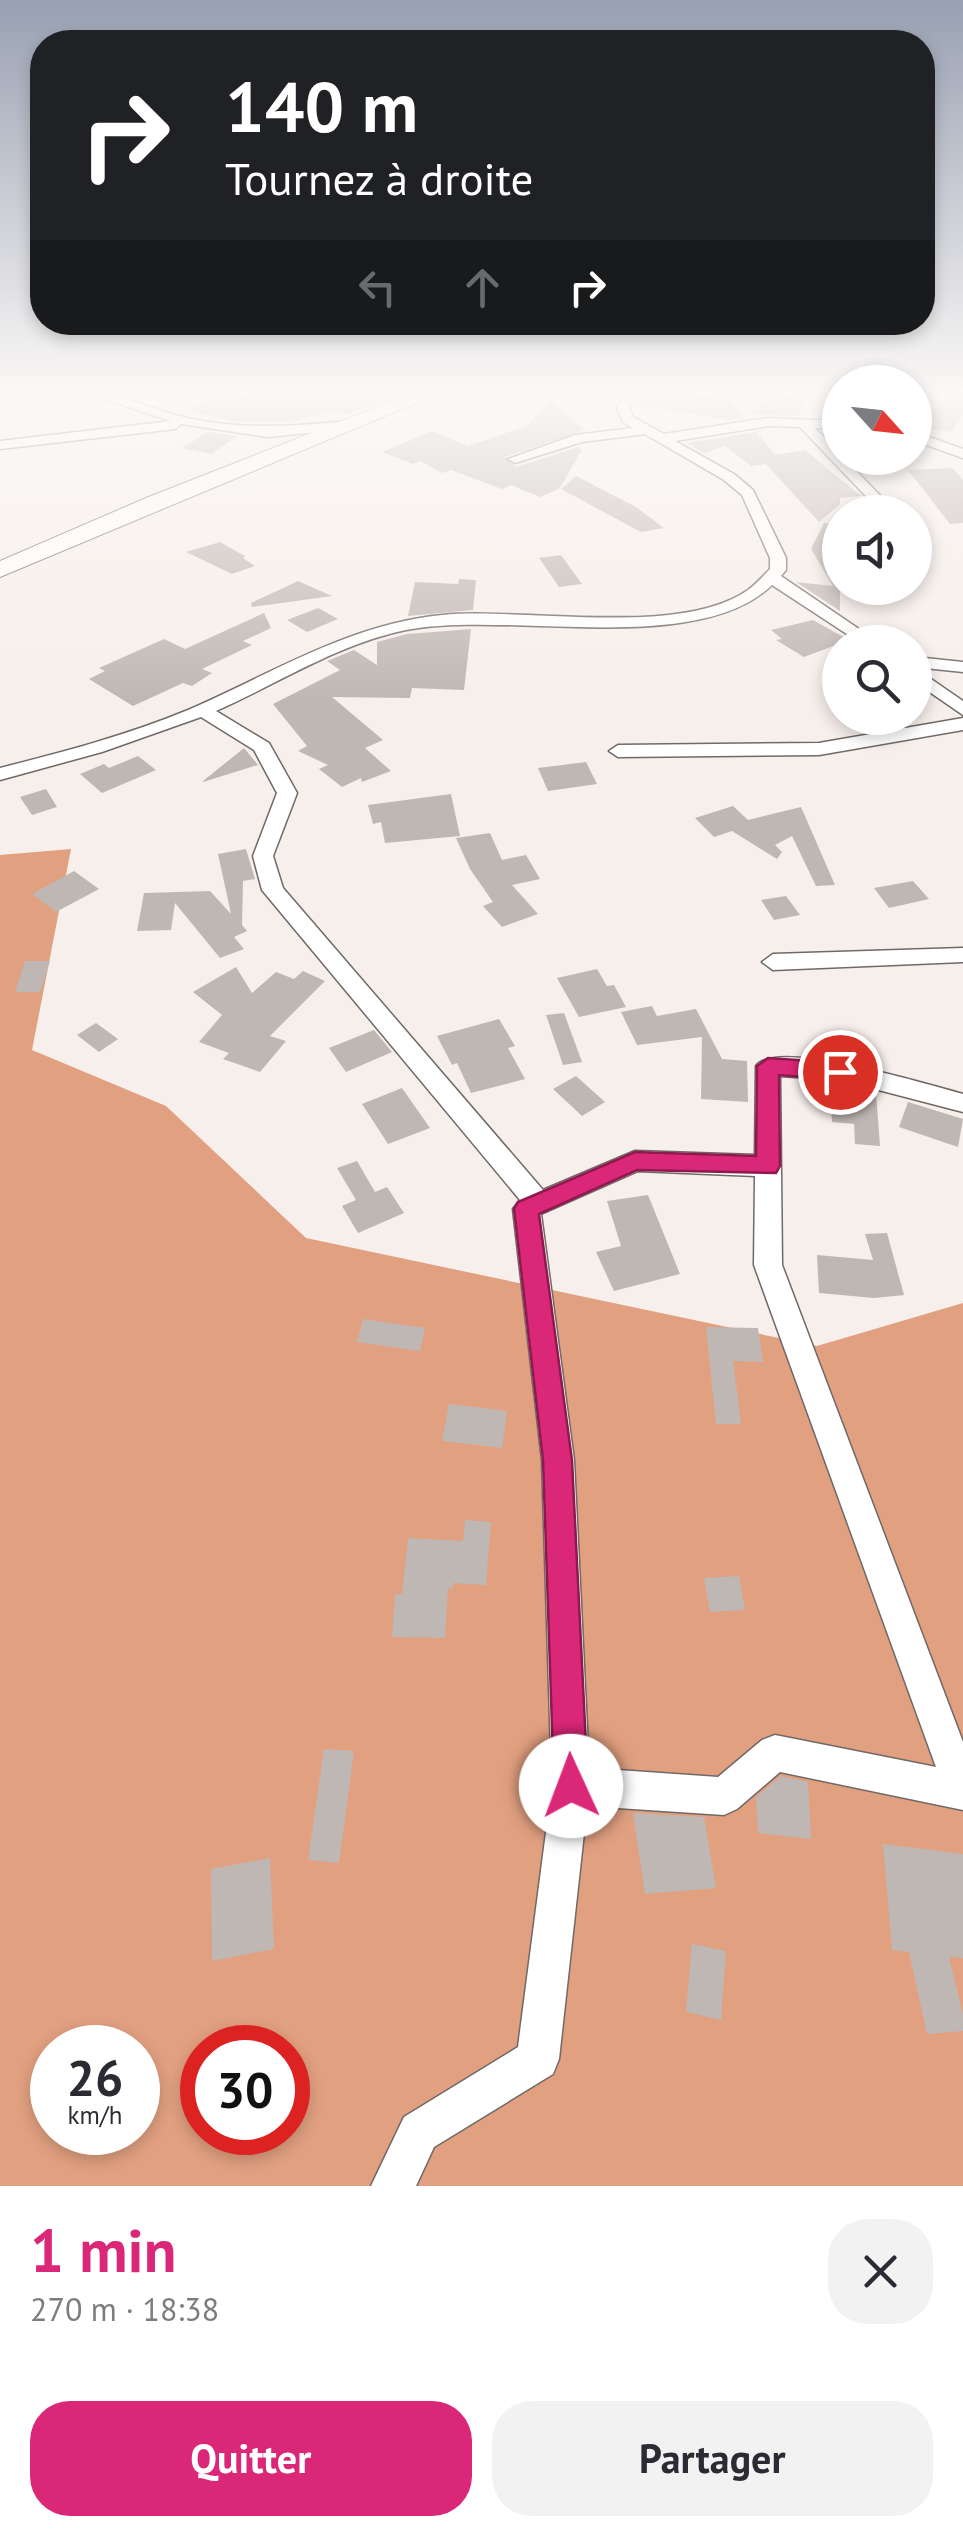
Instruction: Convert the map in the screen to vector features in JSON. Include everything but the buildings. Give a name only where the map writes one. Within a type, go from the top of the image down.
[{"type":"highway","points":[[0,570],[180,495]]},
{"type":"street","points":[[0,774],[108,745],[202,710],[340,642],[378,631],[446,619],[654,620],[697,616],[753,595],[773,578],[778,558],[749,495]]},
{"type":"street","points":[[773,578],[844,625]]},
{"type":"street","points":[[932,664],[963,667]]},
{"type":"street","points":[[932,685],[963,710]]},
{"type":"street","points":[[202,710],[262,747],[286,793],[264,856],[273,890],[538,1204]]},
{"type":"street","points":[[618,752],[819,749],[963,724]]},
{"type":"street","points":[[774,962],[963,955]]},
{"type":"street","points":[[571,1786],[724,1796],[774,1753],[963,1791],[768,1265],[768,1066],[840,1072],[963,1103]]},
{"type":"street","points":[[393,2186],[420,2132],[538,2059],[571,1786],[558,1460],[526,1209],[635,1161],[768,1166]]},
{"type":"shaded area","points":[[71,849],[32,1050],[166,1106],[306,1238],[817,1346],[963,1303],[963,2186],[0,2186],[0,855]]},
{"type":"route","points":[[571,1786],[558,1460],[526,1209],[635,1161],[768,1166],[768,1066],[840,1072]]}]
